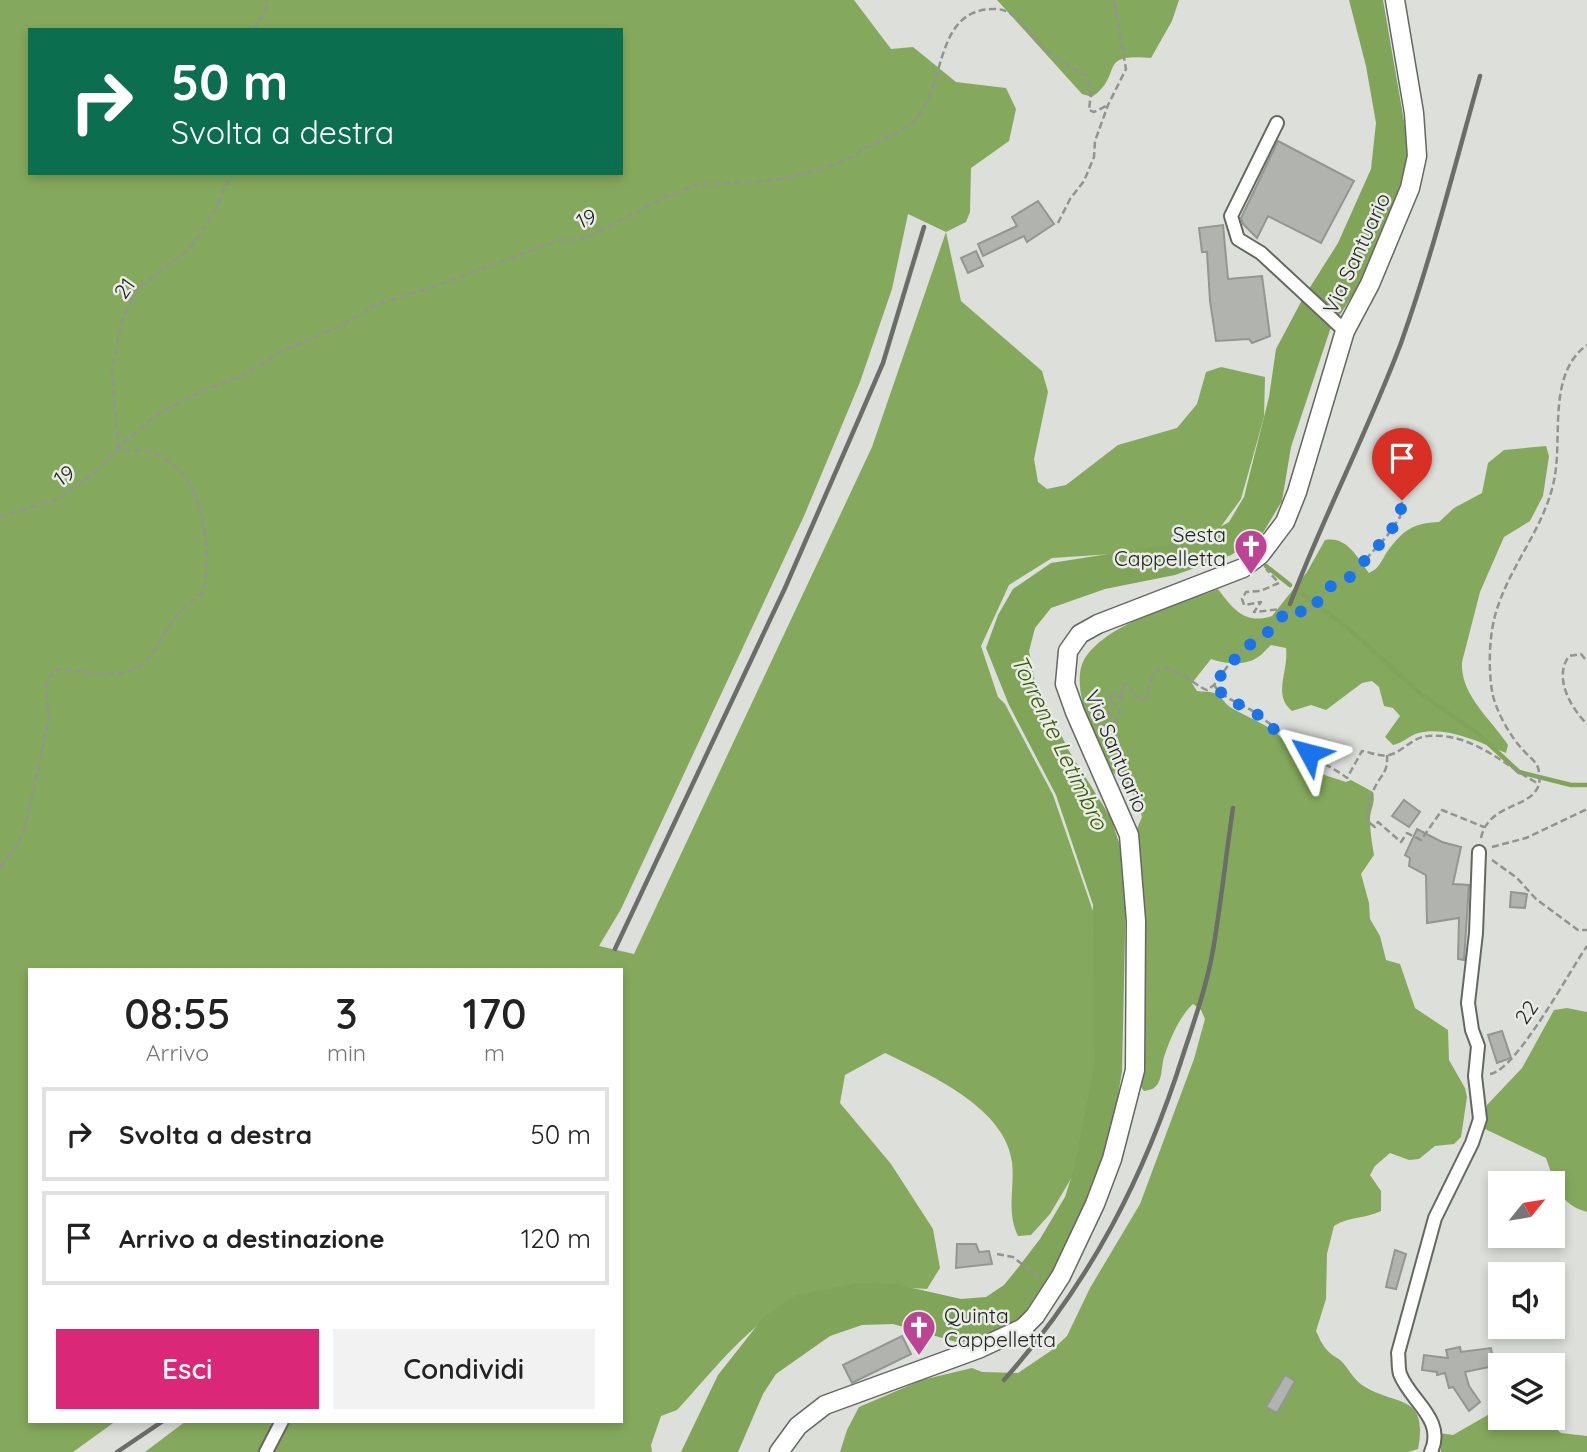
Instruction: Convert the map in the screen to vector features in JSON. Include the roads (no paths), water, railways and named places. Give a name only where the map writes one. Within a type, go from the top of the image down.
[{"type":"main road","name":"Via Santuario","points":[[779,1452],[798,1426],[825,1405],[978,1349],[1023,1328],[1035,1316],[1060,1276],[1095,1204],[1112,1159],[1135,1070],[1136,921],[1129,835],[1074,712],[1065,684],[1068,651],[1080,634],[1098,624],[1227,575],[1253,561],[1285,522],[1297,492],[1345,331],[1370,284],[1410,188],[1417,156],[1414,113],[1395,0]]},
{"type":"street","points":[[1277,122],[1231,216],[1238,239],[1261,253],[1345,331]]},
{"type":"street","points":[[1431,1452],[1434,1435],[1429,1413],[1400,1374],[1398,1353],[1435,1218],[1472,1143],[1480,1119],[1475,1076],[1478,1046],[1472,1030],[1468,1003],[1476,933],[1480,856]]},
{"type":"street","points":[[266,1452],[281,1423]]},
{"type":"water","name":"Torrente Letimbro","points":[[1349,0],[1383,0],[1405,127],[1407,159],[1401,197],[1356,290],[1330,330],[1291,447],[1282,501],[1261,536],[1231,555],[1175,575],[1105,589],[1051,608],[1035,628],[1029,651],[1035,682],[1069,751],[1111,818],[1123,855],[1126,891],[1122,1071],[1112,1133],[1089,1196],[1061,1258],[1021,1318],[998,1332],[960,1343],[893,1324],[862,1325],[830,1336],[776,1374],[763,1394],[738,1452],[681,1452],[718,1375],[763,1318],[782,1304],[797,1295],[857,1283],[895,1284],[961,1299],[986,1297],[1004,1285],[1017,1269],[1040,1239],[1065,1197],[1074,1169],[1094,1067],[1093,905],[1056,795],[1009,705],[986,648],[998,615],[1013,589],[1051,563],[1166,545],[1204,536],[1229,522],[1244,497],[1269,397],[1276,349],[1302,300],[1338,243],[1371,169],[1376,123],[1366,66]]},
{"type":"waterway","points":[[1237,544],[1247,552]]},
{"type":"waterway","points":[[1266,566],[1290,585]]},
{"type":"waterway","points":[[1303,594],[1350,630],[1421,694],[1477,733],[1519,772],[1571,785],[1587,785]]},
{"type":"railway","points":[[1290,604],[1401,343],[1433,244],[1480,76]]},
{"type":"railway","points":[[615,949],[785,588],[883,363],[924,227]]},
{"type":"railway","points":[[1004,1380],[1035,1343],[1089,1266],[1112,1226],[1152,1142],[1169,1098],[1207,976],[1216,932],[1233,808]]},
{"type":"railway","points":[[117,1452],[160,1423]]},
{"type":"place","name":"Sesta Cappelletta","points":[[1251,576]]},
{"type":"place","name":"Quinta Cappelletta","points":[[919,1357]]}]
